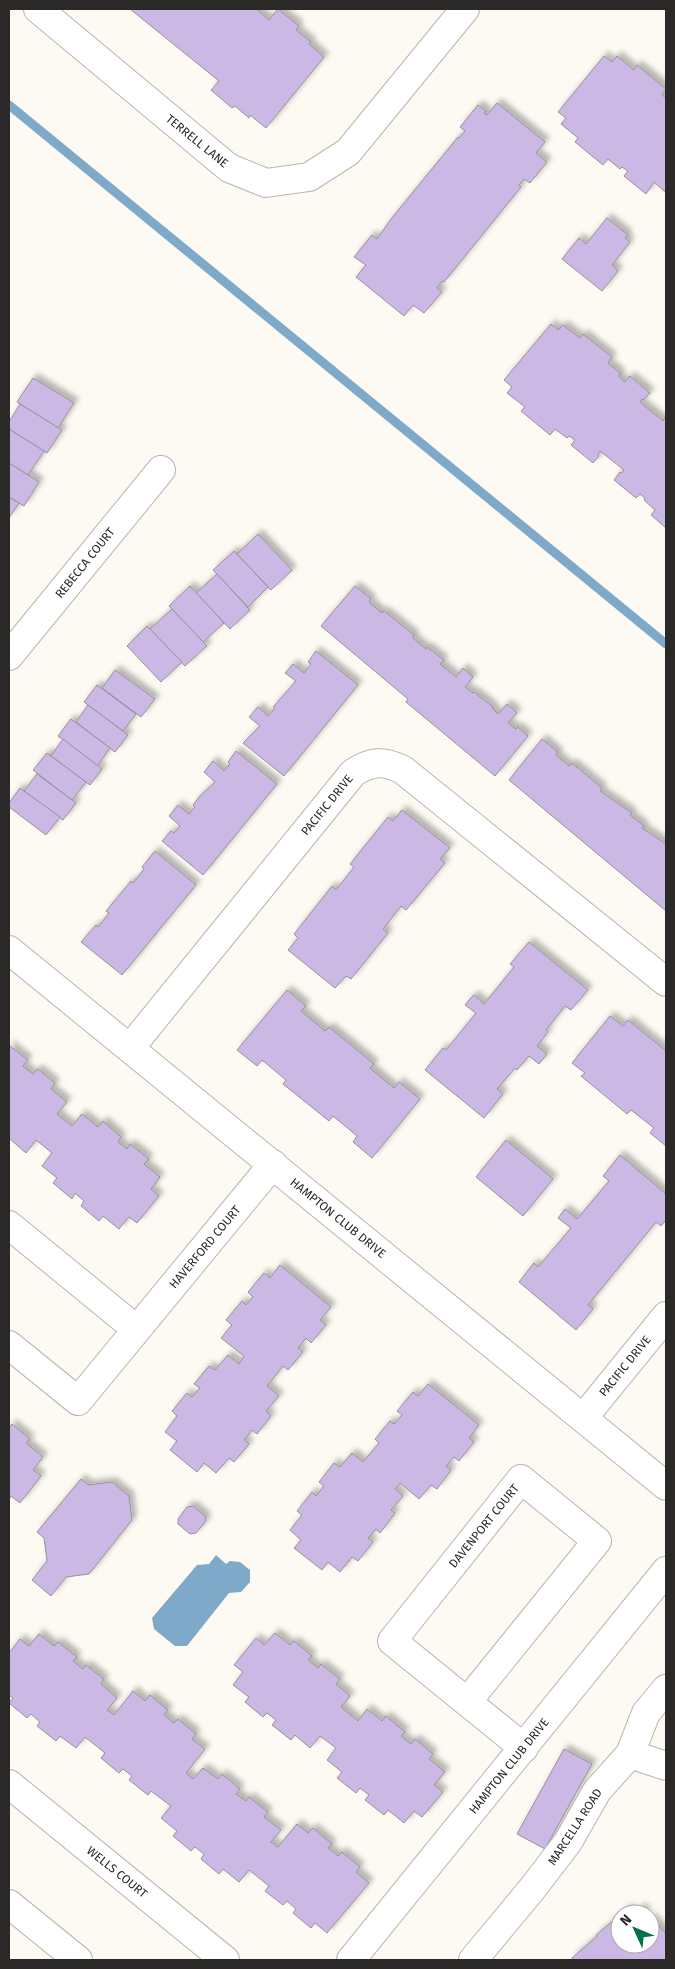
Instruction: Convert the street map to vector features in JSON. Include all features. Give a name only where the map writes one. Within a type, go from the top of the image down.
[{"type":"street","name":"TERRELL LANE","points":[[38,9],[229,168],[266,183],[309,177],[348,152],[465,9]]},
{"type":"street","name":"REBECCA COURT","points":[[9,656],[161,470]]},
{"type":"street","name":"PACIFIC DRIVE","points":[[130,1048],[353,773],[373,762],[382,762],[403,770],[666,982]]},
{"type":"street","name":"HAMPTON CLUB DRIVE","points":[[9,950],[584,1417],[666,1486]]},
{"type":"street","name":"HAVERFORD COURT","points":[[9,1345],[78,1401],[136,1328],[273,1164]]},
{"type":"street","points":[[9,1225],[136,1328]]},
{"type":"street","name":"PACIFIC DRIVE","points":[[584,1417],[666,1316]]},
{"type":"street","name":"DAVENPORT COURT","points":[[467,1702],[597,1541],[521,1479],[392,1641],[467,1702],[524,1748]]},
{"type":"street","name":"HAMPTON CLUB DRIVE","points":[[351,1960],[666,1571]]},
{"type":"street","name":"MARCELLA ROAD","points":[[473,1960],[568,1842],[597,1791],[630,1754],[646,1713],[666,1689]]},
{"type":"street","points":[[630,1754],[666,1766]]},
{"type":"street","name":"WELLS COURT","points":[[9,1784],[225,1960]]},
{"type":"street","points":[[9,1904],[78,1960]]},
{"type":"water","points":[[216,1555],[226,1564],[230,1561],[240,1562],[250,1570],[250,1582],[241,1592],[229,1593],[187,1646],[175,1646],[154,1629],[152,1618],[197,1565],[209,1564]]},
{"type":"building","points":[[130,9],[256,9],[269,20],[278,9],[299,26],[296,30],[311,42],[309,44],[324,57],[266,128],[250,115],[249,118],[235,106],[232,108],[211,90],[219,81]]},
{"type":"building","points":[[604,56],[612,62],[617,56],[634,70],[637,65],[666,89],[662,95],[666,98],[666,193],[654,182],[646,194],[624,176],[628,171],[622,167],[620,169],[608,159],[603,165],[575,142],[578,138],[561,124],[566,118],[558,112]]},
{"type":"building","points":[[497,103],[545,142],[536,153],[547,162],[530,183],[524,179],[519,185],[521,187],[444,282],[442,281],[437,288],[442,292],[424,313],[413,305],[404,316],[356,277],[366,265],[354,257],[372,235],[377,239],[391,219],[465,131],[460,127],[478,105],[486,111],[484,113],[487,115]]},
{"type":"building","points":[[607,218],[628,235],[625,238],[630,242],[612,265],[618,271],[602,291],[562,259],[579,238],[586,244]]},
{"type":"building","points":[[551,324],[558,330],[563,325],[580,338],[583,334],[612,357],[608,363],[621,374],[618,376],[625,382],[630,376],[650,393],[640,402],[663,421],[666,415],[666,528],[651,515],[655,510],[644,500],[645,498],[640,494],[636,498],[614,480],[624,470],[600,451],[599,456],[593,463],[571,445],[575,440],[569,436],[567,438],[555,429],[550,435],[521,411],[525,407],[507,393],[512,387],[504,380]]},
{"type":"building","points":[[33,378],[74,403],[58,428],[17,402]]},
{"type":"building","points":[[20,404],[62,430],[47,453],[9,429],[9,422]]},
{"type":"building","points":[[9,429],[44,451],[28,475],[9,463]]},
{"type":"building","points":[[9,463],[39,482],[24,506],[9,497]]},
{"type":"building","points":[[9,497],[19,503],[9,518]]},
{"type":"building","points":[[258,534],[292,570],[271,590],[237,554]]},
{"type":"building","points":[[234,551],[268,587],[248,607],[213,570]]},
{"type":"building","points":[[217,574],[250,610],[230,629],[196,593]]},
{"type":"building","points":[[190,586],[224,623],[203,642],[169,606]]},
{"type":"building","points":[[355,586],[371,599],[369,602],[382,613],[384,611],[414,635],[413,638],[426,649],[427,647],[444,660],[440,664],[456,677],[463,668],[473,677],[465,687],[493,707],[498,714],[507,704],[517,713],[508,723],[516,729],[518,727],[528,736],[495,776],[406,702],[408,699],[321,626]]},
{"type":"building","points":[[172,609],[207,646],[185,666],[150,629]]},
{"type":"building","points":[[147,626],[182,662],[161,682],[127,646]]},
{"type":"building","points":[[316,651],[358,685],[284,776],[243,743],[260,726],[249,717],[258,707],[268,716],[275,708],[273,707],[296,681],[285,673],[293,664],[304,673],[311,664],[308,662]]},
{"type":"building","points":[[115,670],[155,699],[141,717],[102,688]]},
{"type":"building","points":[[97,685],[136,714],[123,731],[84,702]]},
{"type":"building","points":[[88,705],[128,735],[115,752],[76,722]]},
{"type":"building","points":[[71,719],[110,748],[97,766],[58,736]]},
{"type":"building","points":[[63,739],[102,769],[90,785],[51,756]]},
{"type":"building","points":[[542,739],[558,752],[556,755],[569,766],[572,763],[602,788],[600,791],[632,813],[630,815],[644,826],[642,828],[666,844],[666,911],[509,780]]},
{"type":"building","points":[[236,751],[277,784],[203,875],[162,841],[171,831],[174,833],[180,826],[169,816],[178,805],[189,814],[200,796],[215,782],[204,772],[213,761],[224,771],[230,764],[228,762]]},
{"type":"building","points":[[47,753],[86,782],[72,800],[33,770]]},
{"type":"building","points":[[37,774],[76,803],[63,820],[24,791]]},
{"type":"building","points":[[20,788],[60,817],[46,835],[9,807],[9,803]]},
{"type":"building","points":[[402,810],[450,848],[440,859],[445,863],[406,910],[401,906],[383,929],[388,933],[351,979],[346,976],[335,988],[288,950],[298,938],[294,934],[332,886],[336,890],[354,867],[350,864],[388,817],[393,821]]},
{"type":"building","points":[[155,851],[196,885],[122,975],[81,942],[96,925],[98,927],[109,913],[106,911],[131,881],[133,883],[144,869],[142,867]]},
{"type":"building","points":[[529,942],[588,990],[571,1010],[565,1006],[546,1030],[548,1032],[537,1046],[547,1054],[539,1064],[529,1056],[517,1070],[515,1068],[497,1089],[503,1094],[484,1118],[425,1070],[443,1048],[446,1050],[476,1013],[465,1005],[469,1000],[474,995],[484,1004],[514,967],[510,964]]},
{"type":"building","points":[[287,990],[306,1006],[301,1011],[325,1031],[329,1027],[374,1064],[370,1068],[394,1088],[399,1082],[420,1099],[372,1158],[353,1142],[357,1136],[333,1116],[329,1121],[283,1084],[286,1080],[262,1060],[257,1066],[237,1050]]},
{"type":"building","points":[[610,1016],[623,1026],[628,1020],[666,1051],[666,1146],[650,1133],[654,1128],[631,1110],[627,1114],[581,1076],[585,1073],[572,1063]]},
{"type":"building","points":[[9,1045],[28,1060],[23,1066],[33,1074],[38,1069],[55,1083],[51,1089],[67,1102],[57,1114],[72,1126],[82,1114],[98,1127],[103,1121],[121,1137],[118,1142],[127,1149],[130,1144],[149,1159],[144,1164],[160,1177],[151,1189],[159,1196],[137,1223],[129,1217],[119,1229],[103,1216],[99,1221],[81,1206],[84,1201],[75,1193],[72,1199],[53,1183],[57,1178],[42,1166],[52,1153],[36,1140],[26,1153],[10,1139],[9,1141]]},
{"type":"building","points":[[506,1140],[553,1179],[523,1216],[476,1177]]},
{"type":"building","points":[[620,1155],[666,1194],[666,1220],[661,1226],[656,1222],[588,1305],[593,1309],[576,1330],[519,1282],[534,1263],[538,1267],[571,1228],[558,1218],[565,1209],[577,1219],[609,1181],[603,1176]]},
{"type":"building","points":[[280,1265],[331,1307],[320,1320],[326,1325],[311,1343],[306,1338],[298,1348],[303,1352],[288,1370],[283,1366],[267,1386],[279,1396],[266,1411],[271,1416],[257,1434],[252,1430],[244,1440],[249,1444],[234,1462],[229,1458],[216,1473],[204,1463],[197,1472],[170,1450],[177,1441],[165,1432],[177,1416],[172,1411],[187,1393],[192,1397],[200,1388],[194,1384],[209,1366],[215,1370],[228,1355],[239,1364],[244,1356],[221,1338],[232,1325],[226,1320],[242,1301],[246,1305],[253,1297],[248,1292],[264,1273],[270,1278]]},
{"type":"building","points":[[428,1384],[479,1425],[469,1438],[474,1442],[459,1461],[454,1457],[446,1466],[451,1470],[437,1489],[431,1485],[419,1499],[400,1483],[395,1489],[403,1496],[391,1510],[395,1513],[380,1533],[376,1529],[368,1538],[373,1542],[358,1561],[352,1557],[340,1572],[328,1562],[322,1570],[294,1548],[301,1540],[290,1530],[302,1515],[297,1511],[312,1492],[316,1496],[324,1486],[319,1482],[334,1463],[340,1467],[352,1453],[363,1462],[379,1443],[375,1439],[390,1421],[394,1424],[402,1415],[397,1411],[413,1392],[418,1396]]},
{"type":"building","points":[[12,1424],[30,1439],[26,1443],[43,1457],[33,1470],[41,1476],[20,1503],[11,1496],[9,1500],[9,1428]]},
{"type":"building","points":[[81,1479],[88,1485],[112,1482],[129,1496],[132,1520],[89,1574],[66,1577],[51,1596],[32,1580],[47,1561],[44,1538],[37,1532]]},
{"type":"building","points":[[193,1506],[205,1516],[206,1521],[196,1533],[190,1534],[178,1524],[178,1519],[187,1507]]},
{"type":"building","points":[[275,1633],[290,1645],[294,1641],[312,1656],[308,1660],[318,1668],[321,1664],[340,1679],[336,1684],[350,1696],[341,1707],[358,1721],[367,1709],[382,1721],[386,1716],[405,1732],[401,1736],[411,1744],[415,1739],[433,1754],[429,1759],[445,1772],[434,1785],[443,1792],[422,1817],[414,1811],[404,1823],[388,1810],[384,1815],[365,1800],[369,1795],[360,1788],[356,1793],[337,1778],[342,1772],[327,1760],[336,1748],[320,1736],[310,1748],[295,1735],[291,1740],[272,1725],[276,1720],[267,1713],[263,1717],[245,1702],[249,1697],[233,1685],[243,1672],[234,1665],[256,1638],[264,1645]]},
{"type":"building","points":[[39,1634],[54,1646],[58,1642],[77,1657],[73,1661],[83,1669],[86,1665],[104,1679],[101,1684],[117,1698],[107,1710],[114,1715],[133,1691],[145,1701],[150,1695],[168,1710],[164,1715],[174,1723],[178,1719],[196,1734],[192,1739],[205,1749],[186,1773],[193,1779],[203,1768],[218,1779],[222,1774],[240,1789],[236,1794],[246,1801],[249,1797],[268,1812],[264,1817],[281,1830],[271,1842],[278,1847],[297,1824],[308,1833],[313,1828],[332,1844],[328,1848],[338,1856],[342,1852],[360,1867],[356,1872],[369,1883],[327,1933],[315,1923],[311,1928],[293,1913],[296,1909],[287,1901],[283,1905],[265,1891],[269,1886],[249,1870],[239,1882],[223,1869],[219,1874],[201,1859],[204,1854],[195,1847],[191,1851],[173,1836],[177,1831],[161,1818],[171,1806],[151,1791],[148,1795],[129,1780],[132,1776],[123,1769],[119,1773],[101,1758],[105,1753],[85,1737],[76,1748],[60,1736],[56,1741],[37,1726],[40,1722],[31,1714],[27,1718],[9,1703],[13,1698],[9,1695],[9,1653],[20,1639],[29,1646]]},
{"type":"building","points":[[564,1749],[592,1764],[545,1849],[517,1834]]},
{"type":"building","points":[[610,1923],[610,1954],[660,1954],[660,1927],[666,1934],[666,1960],[572,1960]]},
{"type":"waterway","points":[[9,105],[666,644]]}]
